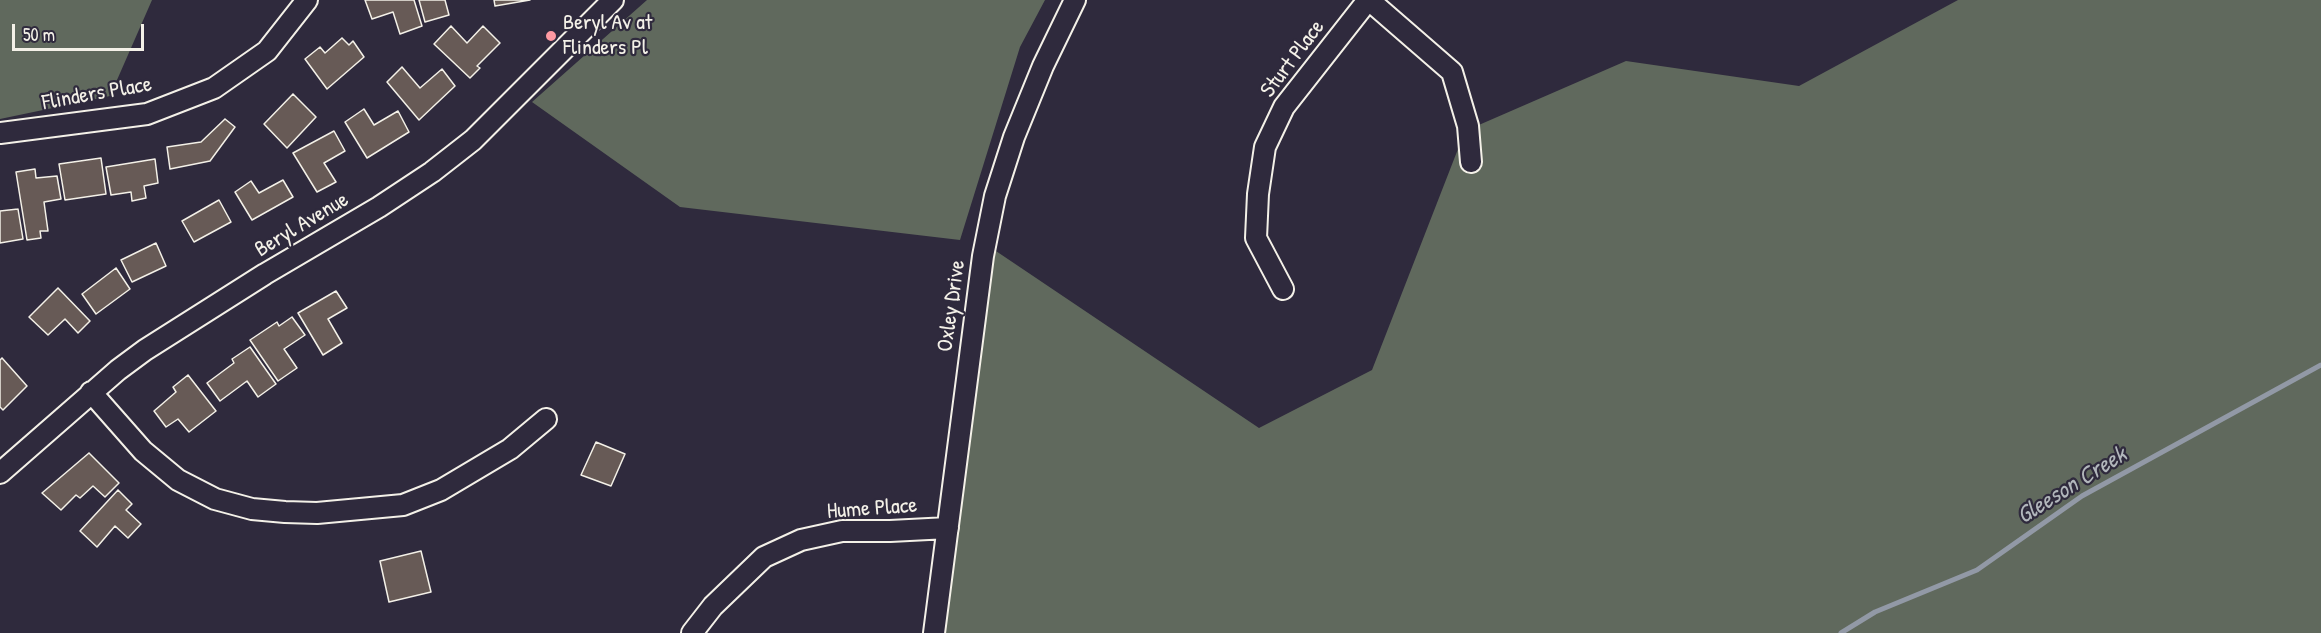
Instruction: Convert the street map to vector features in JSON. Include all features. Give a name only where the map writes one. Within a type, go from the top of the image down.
[{"type":"street","name":"Flinders Place","points":[[0,133],[147,114],[214,88],[267,51],[307,0]]},
{"type":"street","name":"Beryl Avenue","points":[[0,473],[91,392],[144,350],[265,274],[398,196],[432,172],[473,140],[613,0]]},
{"type":"street","name":"Oxley Drive","points":[[934,633],[983,256],[995,196],[1014,137],[1043,66],[1075,0]]},
{"type":"street","points":[[1369,0],[1452,72],[1468,126],[1471,162]]},
{"type":"street","name":"Sturt Place","points":[[1283,289],[1256,238],[1258,194],[1265,147],[1284,107],[1369,0]]},
{"type":"street","points":[[91,392],[143,451],[177,480],[215,499],[252,509],[285,512],[317,513],[403,505],[441,490],[510,449],[546,419]]},
{"type":"street","name":"Hume Place","points":[[692,633],[713,606],[764,557],[801,540],[842,531],[948,528]]},
{"type":"green space","points":[[0,0],[152,0],[110,96],[0,119]]},
{"type":"green space","points":[[647,0],[1045,0],[1020,47],[960,240],[680,207],[532,102]]},
{"type":"green space","points":[[1958,0],[2321,0],[2321,633],[935,633],[987,245],[1259,428],[1372,370],[1465,131],[1626,61],[1799,86]]},
{"type":"building","points":[[365,0],[414,0],[422,26],[400,34],[393,12],[372,19]]},
{"type":"building","points":[[419,0],[445,0],[449,15],[425,22]]},
{"type":"building","points":[[494,0],[530,0],[495,6]]},
{"type":"building","points":[[451,26],[467,43],[483,26],[500,43],[477,66],[480,68],[470,78],[434,44]]},
{"type":"building","points":[[342,38],[349,45],[353,41],[364,57],[327,89],[305,59],[320,47],[325,53]]},
{"type":"building","points":[[402,67],[420,88],[442,69],[455,86],[419,120],[387,82]]},
{"type":"building","points":[[293,94],[316,117],[287,148],[264,124]]},
{"type":"building","points":[[364,109],[374,125],[398,111],[409,132],[367,158],[345,122]]},
{"type":"building","points":[[225,119],[235,127],[210,161],[170,169],[167,147],[201,142]]},
{"type":"building","points":[[334,131],[345,151],[324,163],[336,182],[317,192],[293,153]]},
{"type":"building","points":[[101,158],[106,194],[65,200],[59,164]]},
{"type":"building","points":[[155,159],[158,183],[144,186],[146,198],[132,201],[131,192],[111,195],[106,167]]},
{"type":"building","points":[[35,169],[36,178],[57,176],[61,199],[44,202],[48,231],[40,231],[41,238],[27,240],[16,172]]},
{"type":"building","points":[[283,180],[293,197],[252,220],[235,192],[251,181],[259,193]]},
{"type":"building","points":[[219,200],[231,222],[194,242],[182,221]]},
{"type":"building","points":[[18,209],[23,239],[0,243],[0,211]]},
{"type":"building","points":[[156,243],[166,266],[132,282],[121,260]]},
{"type":"building","points":[[116,268],[130,289],[96,314],[82,294]]},
{"type":"building","points":[[58,288],[90,321],[78,333],[65,319],[48,335],[29,317]]},
{"type":"building","points":[[336,291],[347,308],[328,319],[342,343],[323,355],[298,313]]},
{"type":"building","points":[[292,317],[305,335],[284,349],[297,368],[278,381],[250,340],[277,322],[279,326]]},
{"type":"building","points":[[250,347],[276,384],[258,397],[247,381],[220,401],[207,383],[234,363],[232,359]]},
{"type":"building","points":[[2,358],[27,386],[3,410],[0,407],[0,360]]},
{"type":"building","points":[[188,375],[216,411],[189,432],[178,419],[166,427],[154,411],[176,392],[173,387]]},
{"type":"building","points":[[596,442],[625,454],[611,486],[581,475]]},
{"type":"building","points":[[89,453],[119,483],[105,497],[93,486],[80,498],[76,495],[61,510],[42,493]]},
{"type":"building","points":[[118,490],[132,504],[126,510],[141,524],[128,538],[115,526],[97,547],[80,531]]},
{"type":"building","points":[[421,551],[431,592],[389,602],[380,561]]},
{"type":"waterway","name":"Gleeson Creek","points":[[1841,633],[1875,612],[1977,570],[2082,496],[2321,365]]},
{"type":"place","name":"Beryl Av at Flinders Pl","points":[[551,36]]}]
